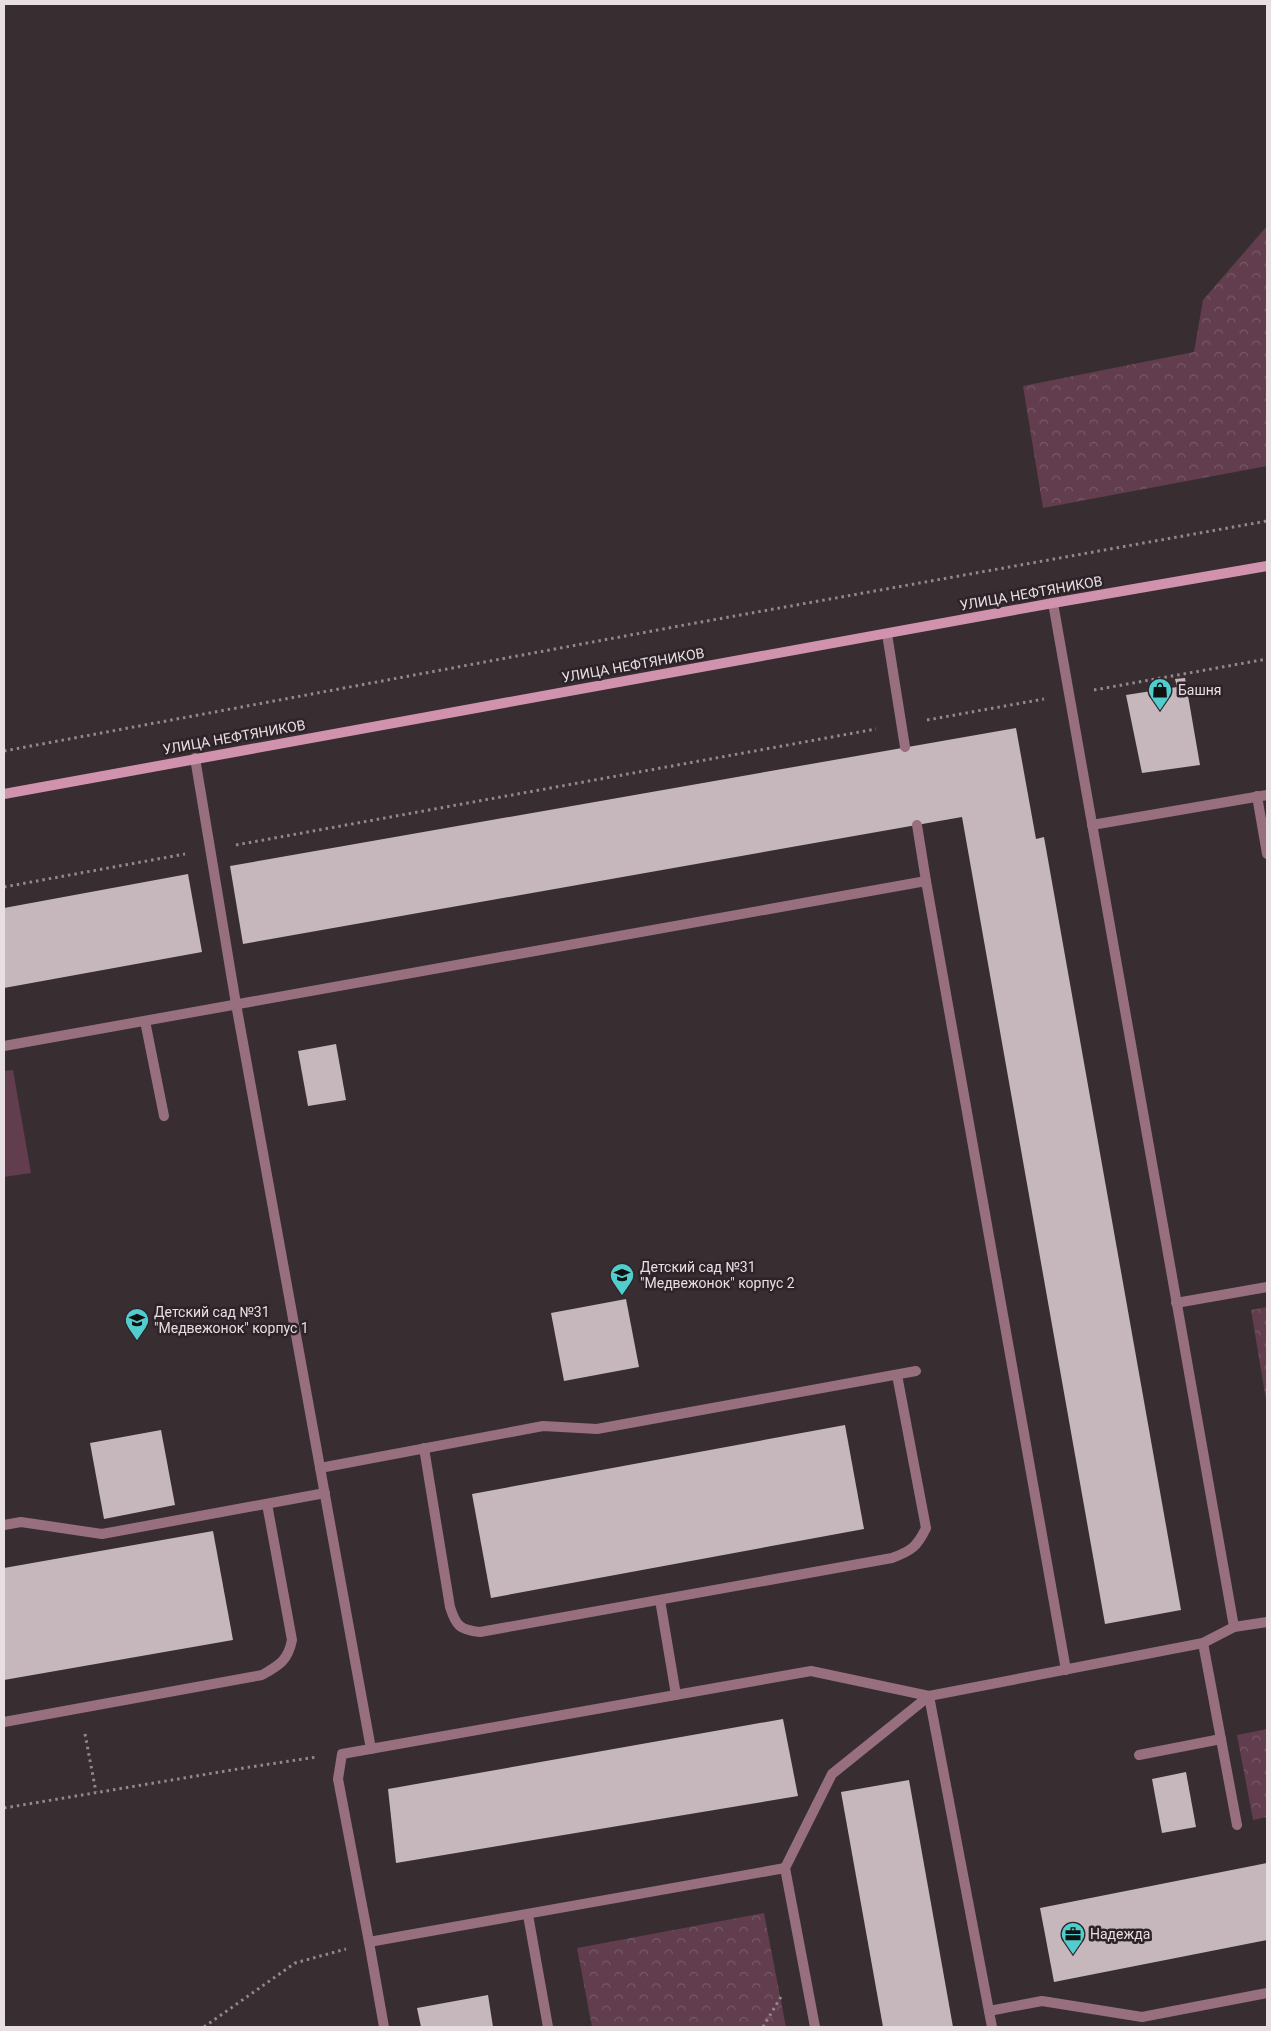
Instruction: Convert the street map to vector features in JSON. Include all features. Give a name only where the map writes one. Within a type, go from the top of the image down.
[{"type":"main road","name":"УЛИЦА НЕФТЯНИКОВ","points":[[4,794],[1053,603],[1267,566]]},
{"type":"lane","points":[[1053,603],[1234,1627]]},
{"type":"lane","points":[[887,634],[906,748]]},
{"type":"lane","points":[[195,758],[236,1004],[371,1749]]},
{"type":"lane","points":[[1092,825],[1262,795],[1267,854]]},
{"type":"lane","points":[[917,825],[1066,1670]]},
{"type":"lane","points":[[4,1046],[926,881]]},
{"type":"lane","points":[[145,1021],[164,1116]]},
{"type":"lane","points":[[1176,1303],[1267,1287]]},
{"type":"lane","points":[[320,1468],[543,1426],[597,1428],[916,1371]]},
{"type":"lane","points":[[424,1448],[450,1607],[455,1622],[466,1631],[480,1632],[892,1558],[906,1553],[918,1543],[926,1528],[897,1375]]},
{"type":"lane","points":[[4,1525],[21,1522],[102,1534],[325,1493]]},
{"type":"lane","points":[[4,1722],[262,1675],[278,1666],[289,1653],[292,1640],[267,1504]]},
{"type":"lane","points":[[660,1600],[676,1695]]},
{"type":"lane","points":[[384,2027],[338,1780],[342,1754],[811,1671],[929,1696],[1203,1643],[1234,1627],[1267,1622]]},
{"type":"lane","points":[[1203,1643],[1237,1825]]},
{"type":"lane","points":[[815,2027],[785,1868],[832,1774],[929,1696]]},
{"type":"lane","points":[[929,1696],[992,2027]]},
{"type":"lane","points":[[1139,1755],[1221,1739]]},
{"type":"lane","points":[[369,1942],[785,1868]]},
{"type":"lane","points":[[528,1915],[548,2027]]},
{"type":"lane","points":[[989,2011],[1042,2001],[1142,2017],[1267,1992]]},
{"type":"path","points":[[4,751],[690,624],[1267,521]]},
{"type":"path","points":[[4,887],[1267,659]]},
{"type":"path","points":[[81,1708],[96,1792]]},
{"type":"path","points":[[4,1808],[250,1766],[342,1754]]},
{"type":"path","points":[[204,2027],[295,1962],[369,1942]]},
{"type":"green space","points":[[1267,226],[1267,466],[1043,508],[1023,386],[1194,352],[1203,300]]},
{"type":"green space","points":[[13,1070],[31,1173],[4,1177],[4,1071]]},
{"type":"green space","points":[[1267,1307],[1267,1406],[1251,1310]]},
{"type":"green space","points":[[1267,1729],[1267,1817],[1253,1820],[1237,1735]]},
{"type":"green space","points":[[764,1913],[786,2027],[592,2027],[577,1948]]},
{"type":"building","name":"Башня","points":[[1185,678],[1200,765],[1142,773],[1126,695],[1177,687],[1175,679]]},
{"type":"building","points":[[1016,728],[1036,839],[1044,837],[1181,1610],[1105,1624],[962,817],[243,944],[230,866]]},
{"type":"building","points":[[188,874],[202,952],[4,988],[4,908]]},
{"type":"building","points":[[336,1044],[346,1100],[308,1106],[298,1051]]},
{"type":"building","points":[[626,1299],[639,1367],[564,1381],[551,1313]]},
{"type":"building","points":[[845,1425],[864,1529],[491,1598],[472,1494]]},
{"type":"building","points":[[161,1430],[175,1505],[104,1519],[90,1443]]},
{"type":"building","points":[[213,1531],[233,1640],[4,1680],[4,1568]]},
{"type":"building","points":[[783,1719],[798,1796],[396,1863],[388,1789]]},
{"type":"building","points":[[1186,1772],[1196,1827],[1162,1833],[1152,1779]]},
{"type":"building","points":[[909,1780],[953,2027],[883,2027],[841,1792]]},
{"type":"building","points":[[1267,1863],[1267,1940],[1054,1982],[1040,1908]]},
{"type":"building","points":[[488,1995],[493,2027],[421,2027],[417,2008]]},
{"type":"place","name":"Башня","points":[[1160,711]]},
{"type":"place","name":"Детский сад №31 \"Медвежонок\" корпус 2","points":[[622,1296]]},
{"type":"place","name":"Детский сад №31 \"Медвежонок\" корпус 1","points":[[137,1341]]},
{"type":"place","name":"Надежда","points":[[1073,1955]]}]
